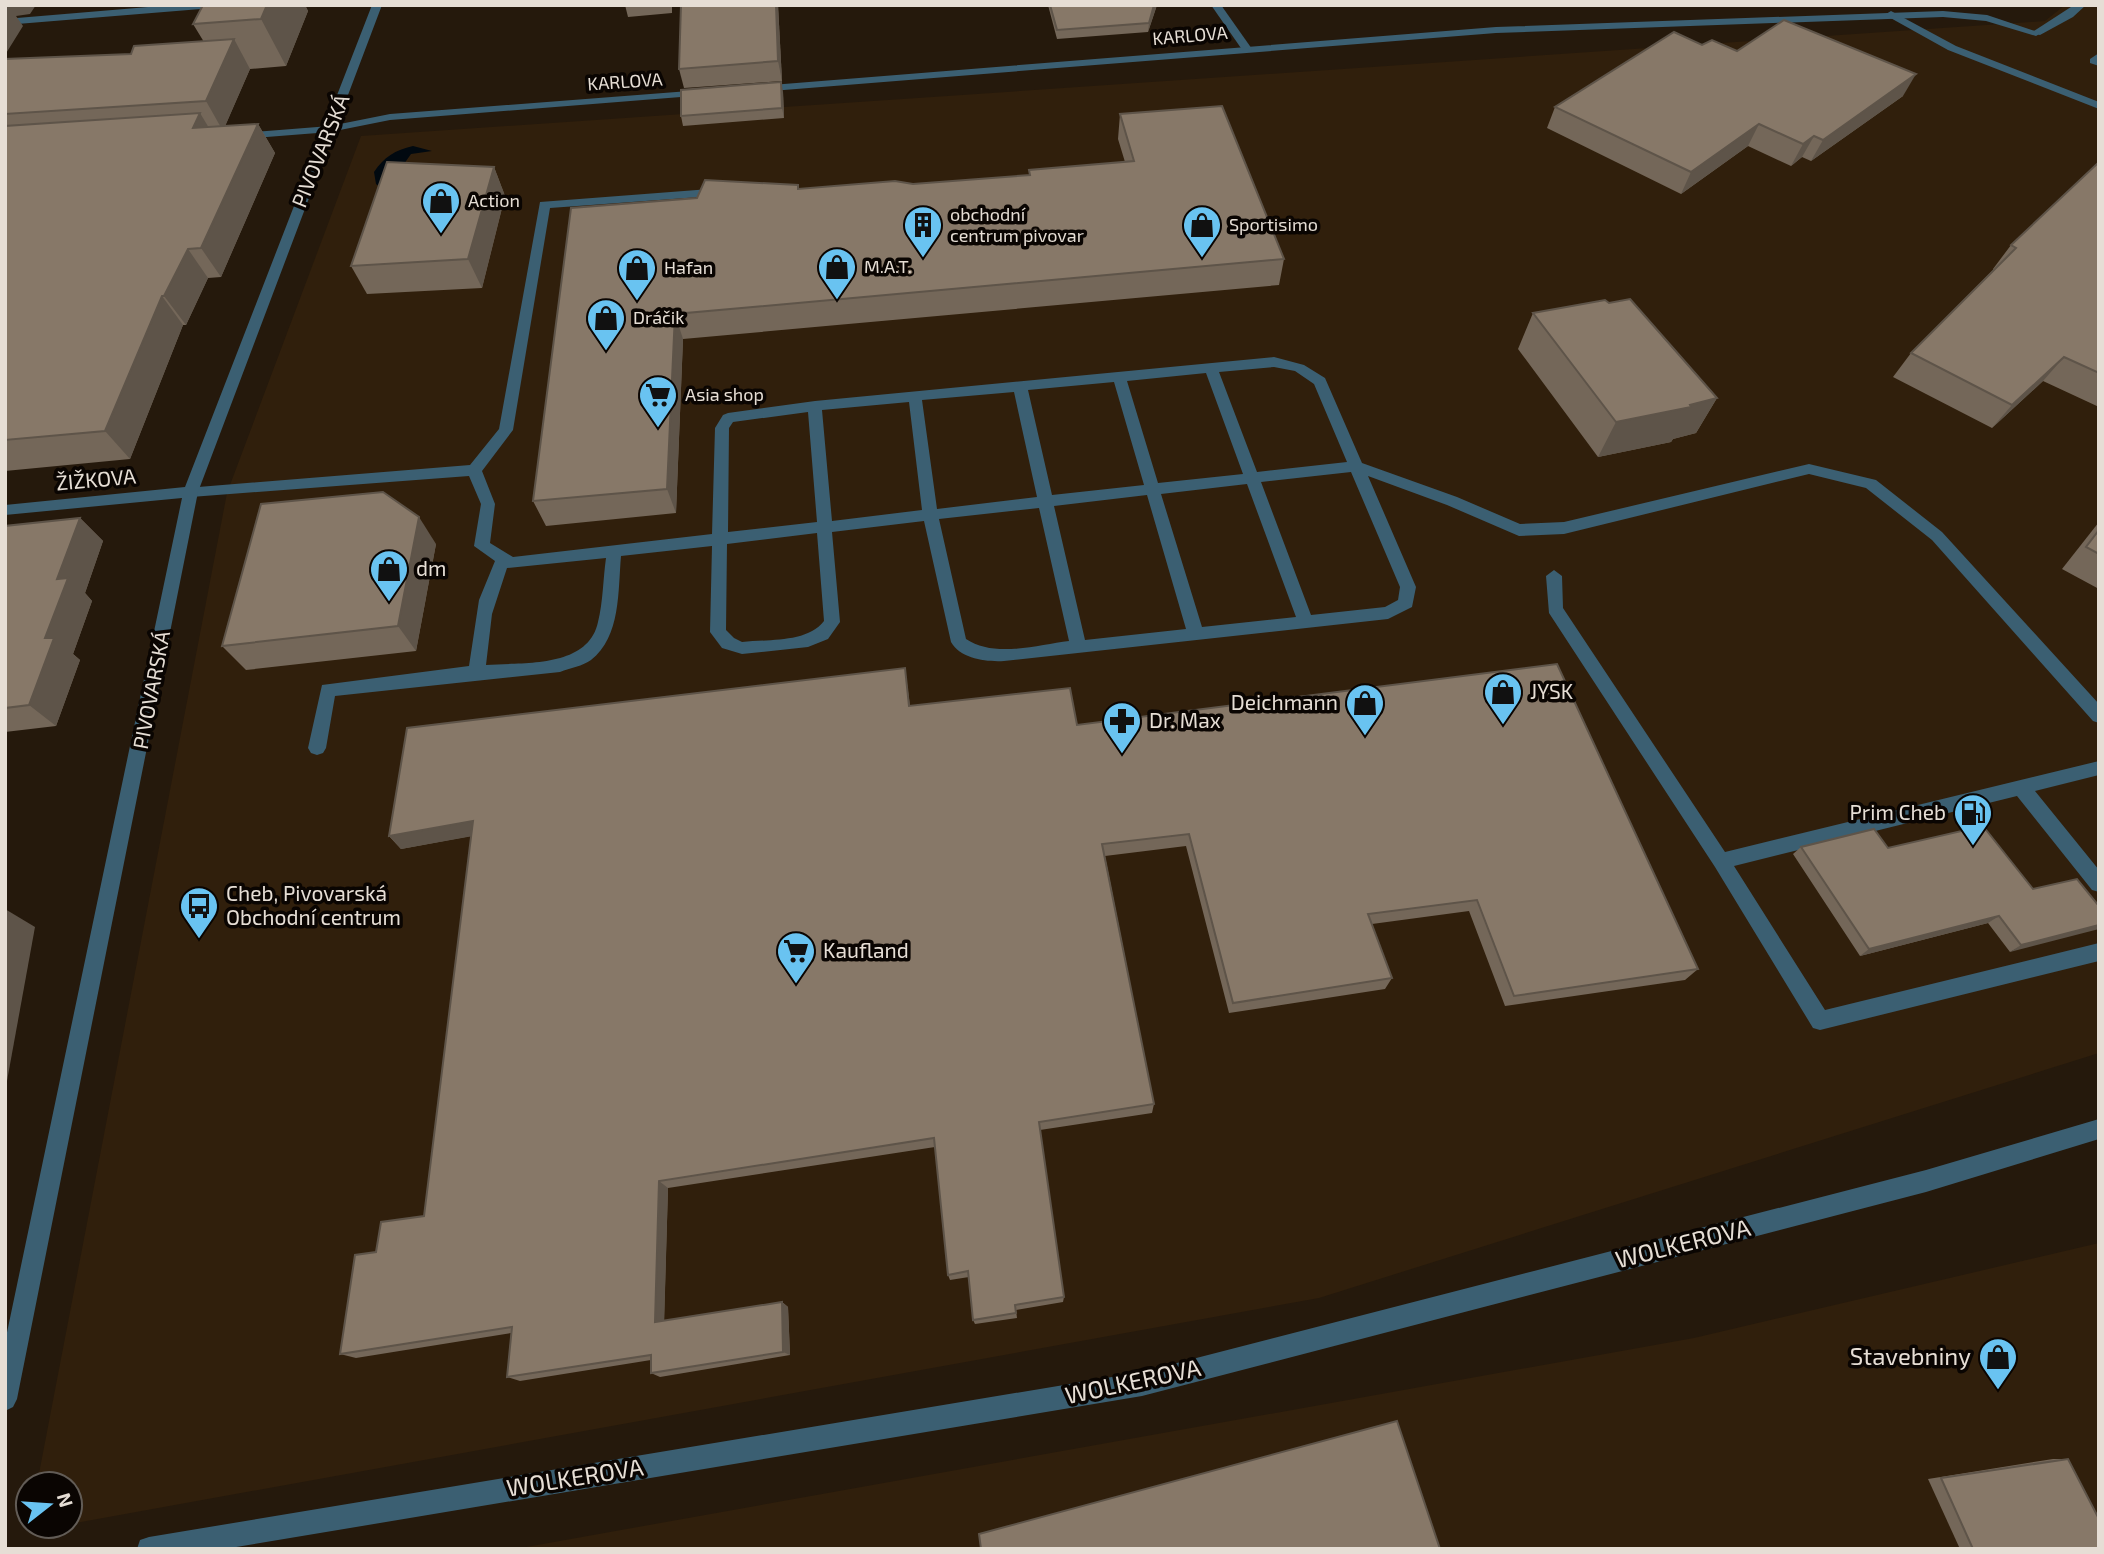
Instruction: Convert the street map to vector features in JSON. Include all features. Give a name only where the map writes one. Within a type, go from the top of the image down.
[{"type":"street","points":[[5,22],[212,5]]},
{"type":"street","name":"PIVOVARSKÁ","points":[[5,1398],[191,492],[377,5]]},
{"type":"street","name":"KARLOVA","points":[[1216,5],[1247,49]]},
{"type":"street","name":"KARLOVA","points":[[745,90],[1496,30],[1943,14],[1987,18],[2036,33],[2069,15],[2081,5]]},
{"type":"street","points":[[1891,14],[1952,48],[2099,106]]},
{"type":"street","points":[[2099,56],[2094,61],[2099,63]]},
{"type":"street","name":"KARLOVA","points":[[235,136],[330,130],[390,117],[718,92]]},
{"type":"street","points":[[733,191],[544,205],[506,430],[474,470],[488,504],[482,546],[511,563],[1355,466],[1452,501],[1519,530],[1564,528],[1809,469],[1871,484],[1937,536],[2099,716]]},
{"type":"street","points":[[815,406],[832,622],[822,635],[808,641],[742,648],[728,643],[718,632],[722,538],[722,428],[728,418],[815,406],[1274,362],[1298,368],[1320,381],[1408,587],[1406,603],[1388,613],[986,656],[971,652],[960,642],[930,515],[915,397]]},
{"type":"street","points":[[1211,369],[1306,622]]},
{"type":"street","points":[[1119,377],[1196,634]]},
{"type":"street","points":[[1020,387],[1078,647]]},
{"type":"street","name":"ŽIŽKOVA","points":[[5,510],[191,492],[474,470]]},
{"type":"street","points":[[317,748],[328,690],[561,665],[583,657],[595,646],[606,625],[614,551]]},
{"type":"street","points":[[477,672],[482,615],[489,586],[504,558]]},
{"type":"street","points":[[1554,576],[1555,608],[1721,861],[1820,1021],[2099,952]]},
{"type":"street","points":[[1721,861],[2099,768]]},
{"type":"street","points":[[2021,787],[2099,884]]},
{"type":"street","name":"WOLKEROVA","points":[[149,1549],[1142,1384],[1926,1181],[2099,1129]]},
{"type":"shaded area","points":[[2065,5],[2099,5],[2099,1053],[1319,1298],[84,1521],[84,1470],[40,1470],[227,493],[361,136],[2045,21]]},
{"type":"shaded area","points":[[413,146],[432,151],[411,154],[385,191],[376,184],[374,172],[382,162],[395,152]]},
{"type":"shaded area","points":[[2099,1243],[2099,1549],[515,1549],[1694,1338]]},
{"type":"building","points":[[203,5],[267,5],[261,19],[193,24]]},
{"type":"building","points":[[681,5],[776,5],[778,61],[679,69]]},
{"type":"building","points":[[1050,5],[1154,5],[1149,23],[1057,30]]},
{"type":"building","points":[[1784,20],[1916,74],[1823,140],[1814,136],[1803,144],[1759,124],[1691,172],[1555,107],[1674,32],[1702,45],[1712,40],[1737,51]]},
{"type":"building","points":[[234,39],[206,101],[5,114],[5,59],[131,54],[134,46]]},
{"type":"building","points":[[781,82],[782,108],[681,116],[681,90]]},
{"type":"building","name":"obchodní centrum pivovar","points":[[1222,106],[1284,259],[675,314],[667,489],[533,501],[571,208],[697,198],[705,180],[798,185],[798,189],[895,181],[913,184],[1030,175],[1029,170],[1134,161],[1120,114]]},
{"type":"building","points":[[200,113],[193,128],[258,124],[201,248],[188,249],[162,296],[105,431],[5,440],[5,126]]},
{"type":"building","points":[[387,162],[494,167],[468,259],[351,266]]},
{"type":"building","points":[[2099,162],[2099,373],[2064,357],[2012,405],[1911,353],[2016,248],[2011,245]]},
{"type":"building","points":[[1630,299],[1717,398],[1690,405],[1691,407],[1616,422],[1533,313],[1605,300],[1609,303]]},
{"type":"building","points":[[383,492],[419,517],[398,626],[222,646],[261,504]]},
{"type":"building","points":[[80,518],[57,579],[68,578],[45,638],[54,638],[29,705],[5,708],[5,526]]},
{"type":"building","points":[[2099,530],[2099,554],[2086,547]]},
{"type":"building","points":[[1557,664],[1698,969],[1514,996],[1477,900],[1368,914],[1392,978],[1233,1003],[1189,834],[1102,844],[1154,1104],[1039,1122],[1064,1297],[1015,1305],[1016,1313],[973,1320],[968,1271],[948,1275],[934,1138],[659,1181],[655,1322],[782,1302],[783,1352],[651,1373],[651,1355],[507,1377],[512,1327],[340,1354],[355,1255],[376,1252],[381,1222],[424,1216],[473,821],[389,836],[407,728],[905,668],[909,706],[1070,688],[1077,725]]},
{"type":"building","points":[[1983,826],[2033,889],[2077,879],[2099,906],[2099,925],[2021,945],[1999,916],[1869,949],[1801,847],[1874,829],[1888,848]]},
{"type":"building","points":[[1397,1421],[1440,1549],[981,1549],[979,1534]]},
{"type":"building","points":[[2068,1459],[2099,1519],[2099,1549],[1973,1549],[1941,1478]]},
{"type":"place","name":"Action","points":[[441,235]]},
{"type":"place","name":"obchodní centrum pivovar","points":[[923,259]]},
{"type":"place","name":"Sportisimo","points":[[1202,259]]},
{"type":"place","name":"M.A.T.","points":[[837,301]]},
{"type":"place","name":"Hafan","points":[[637,302]]},
{"type":"place","name":"Dráčik","points":[[606,352]]},
{"type":"place","name":"Asia shop","points":[[658,429]]},
{"type":"place","name":"dm","points":[[389,603]]},
{"type":"place","name":"JYSK","points":[[1503,726]]},
{"type":"place","name":"Deichmann","points":[[1365,737]]},
{"type":"place","name":"Dr. Max","points":[[1122,755]]},
{"type":"place","name":"Prim Cheb","points":[[1973,847]]},
{"type":"place","name":"Cheb, Pivovarská Obchodní centrum","points":[[199,940]]},
{"type":"place","name":"Kaufland","points":[[796,985]]},
{"type":"place","name":"Stavebniny","points":[[1998,1391]]}]
